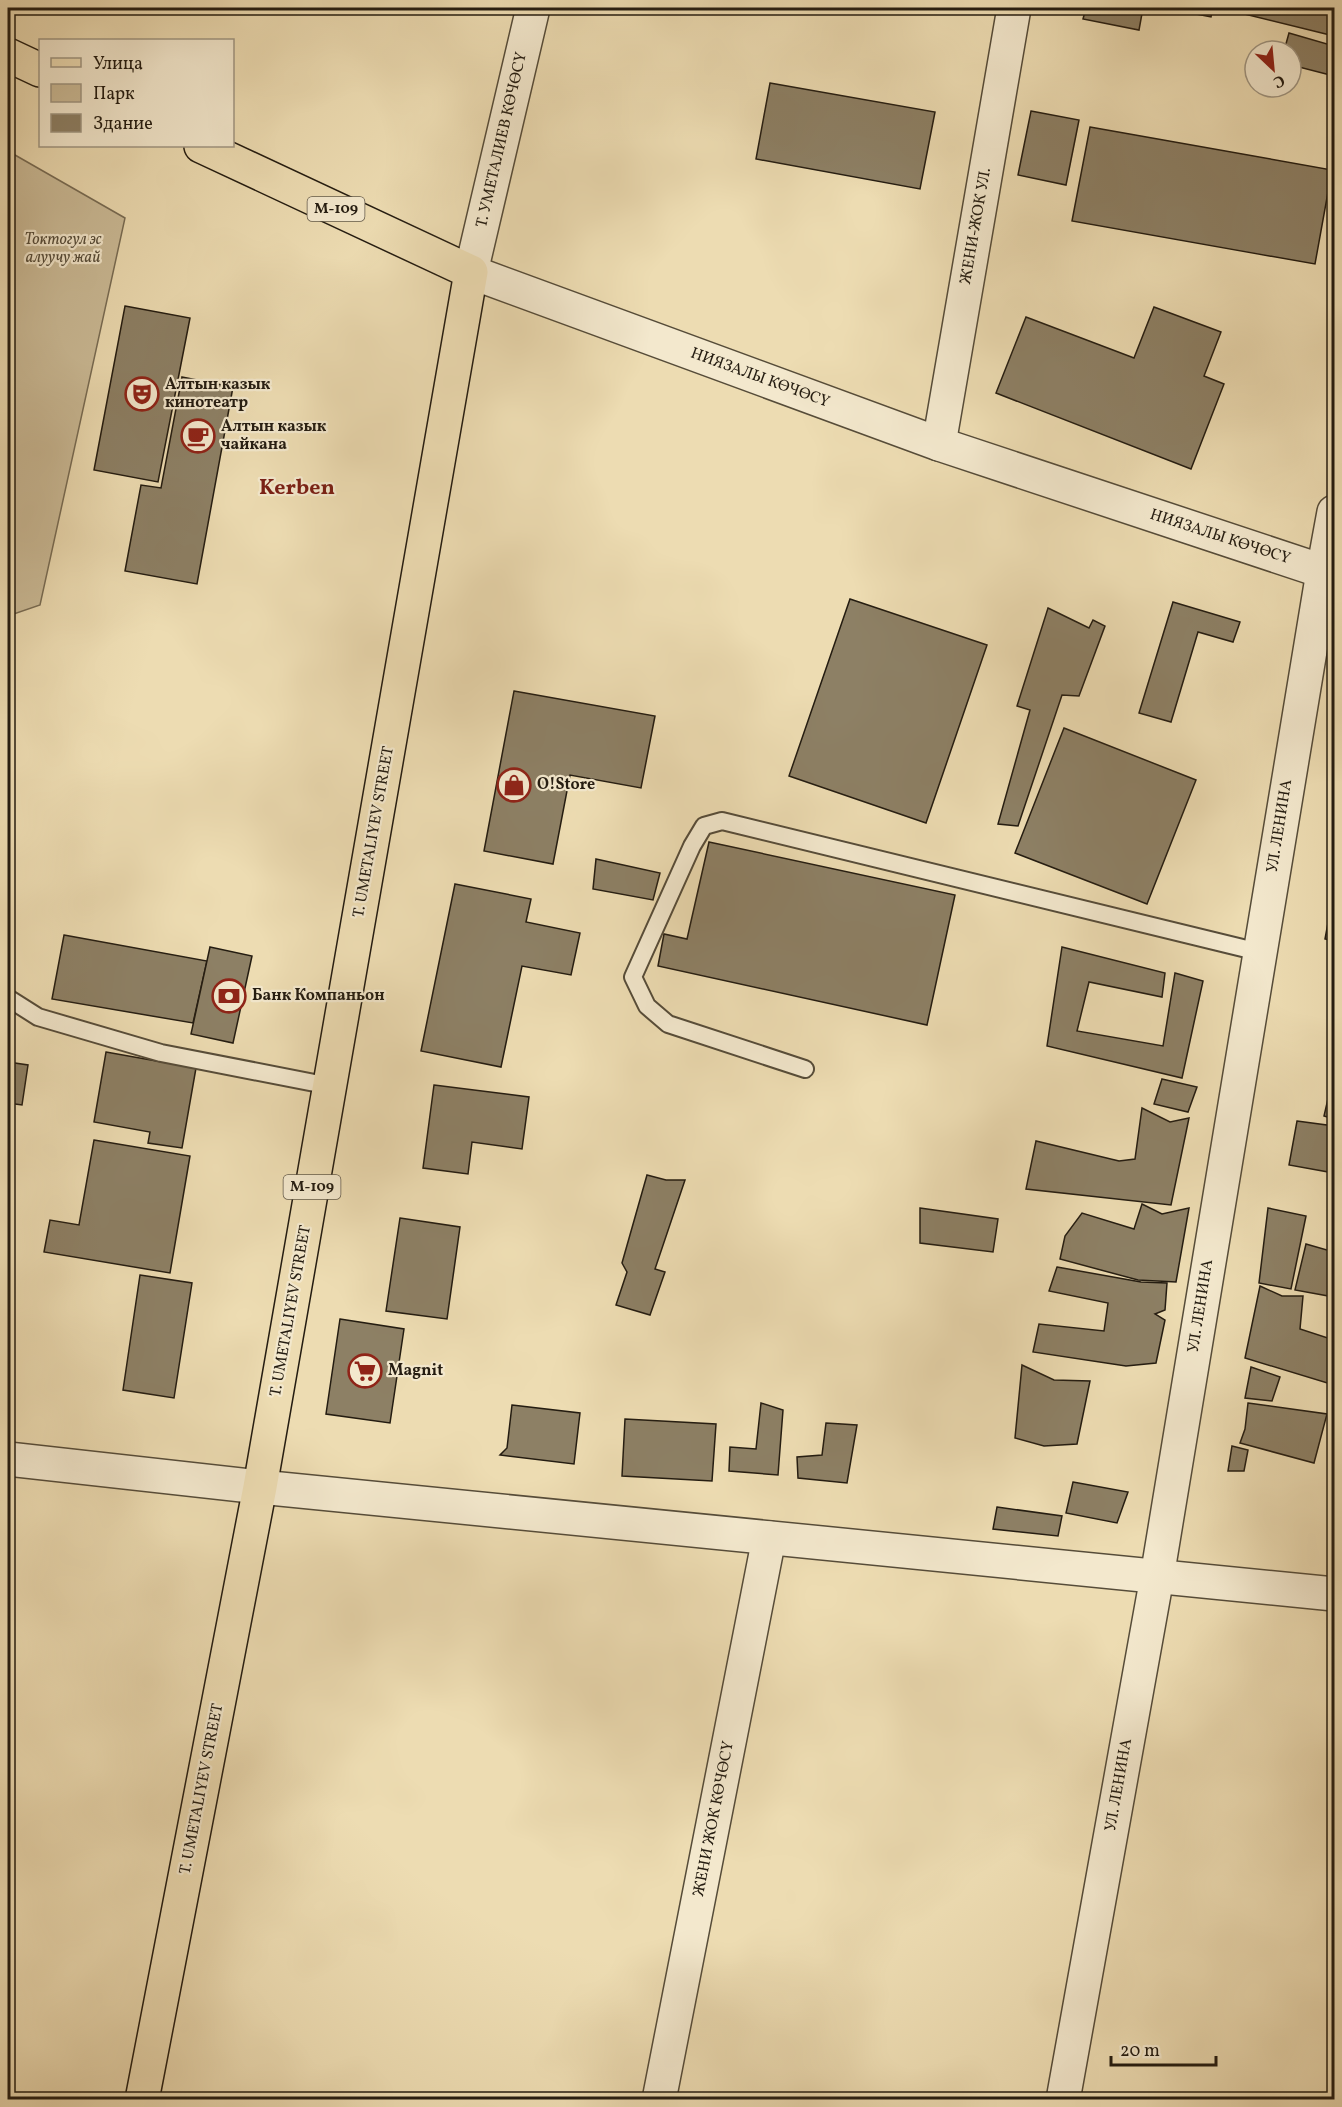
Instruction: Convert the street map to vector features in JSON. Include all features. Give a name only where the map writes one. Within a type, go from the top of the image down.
[{"type":"main road","points":[[8,55],[39,70]]},
{"type":"main road","name":"НИЯЗАЛЫ КӨЧӨСҮ","points":[[203,147],[471,273]]},
{"type":"main road","name":"T. UMETALIYEV STREET","points":[[142,2100],[260,1487],[471,273]]},
{"type":"street","name":"Т. УМЕТАЛИЕВ КӨЧӨСҮ","points":[[471,273],[532,8]]},
{"type":"street","name":"ЖЕНИ-ЖОК УЛ.","points":[[939,444],[1014,8]]},
{"type":"street","name":"НИЯЗАЛЫ КӨЧӨСҮ","points":[[471,273],[939,444],[1329,573]]},
{"type":"street","name":"УЛ. ЛЕНИНА","points":[[1063,2100],[1156,1577],[1259,952],[1329,573],[1335,512]]},
{"type":"street","points":[[8,1459],[260,1487],[1335,1594]]},
{"type":"street","name":"ЖЕНИ ЖОК КӨЧӨСҮ","points":[[659,2100],[768,1538]]},
{"type":"lane","points":[[805,1069],[668,1024],[647,1006],[633,977],[692,846],[704,826],[722,821],[1259,952]]},
{"type":"lane","points":[[8,998],[38,1017],[161,1053],[330,1086]]},
{"type":"green space","name":"Токтогул эс алуучу жай","points":[[8,151],[125,218],[40,605],[8,616]]},
{"type":"building","points":[[1086,8],[1143,8],[1139,30],[1083,19]]},
{"type":"building","points":[[1181,8],[1213,8],[1211,17],[1180,11]]},
{"type":"building","points":[[1233,8],[1334,8],[1334,36],[1232,11]]},
{"type":"building","points":[[1289,33],[1334,46],[1334,76],[1303,68],[1303,39],[1287,39]]},
{"type":"building","points":[[770,83],[935,112],[920,189],[756,159]]},
{"type":"building","points":[[1031,111],[1079,120],[1066,185],[1018,175]]},
{"type":"building","points":[[1090,127],[1332,170],[1315,264],[1072,221]]},
{"type":"building","name":"Алтын казык кинотеатр","points":[[125,306],[190,318],[158,482],[94,470]]},
{"type":"building","points":[[1154,307],[1221,332],[1204,376],[1224,384],[1191,469],[996,393],[1026,317],[1134,358]]},
{"type":"building","name":"Алтын казык чайкана","points":[[182,377],[233,387],[197,584],[125,571],[141,485],[161,488]]},
{"type":"building","points":[[850,599],[987,645],[926,823],[789,776]]},
{"type":"building","points":[[1173,602],[1240,622],[1233,642],[1198,632],[1171,722],[1139,713]]},
{"type":"building","points":[[1048,608],[1089,628],[1093,620],[1105,626],[1079,696],[1062,695],[1018,826],[998,824],[1030,710],[1017,706]]},
{"type":"building","points":[[514,691],[655,716],[641,788],[570,775],[553,864],[484,851]]},
{"type":"building","points":[[1064,728],[1196,780],[1147,904],[1015,853]]},
{"type":"building","points":[[709,842],[955,895],[927,1025],[658,966],[664,934],[687,939]]},
{"type":"building","points":[[596,859],[660,873],[653,900],[593,889]]},
{"type":"building","points":[[455,884],[531,899],[526,922],[580,933],[571,975],[522,966],[501,1067],[421,1051]]},
{"type":"building","points":[[1334,896],[1334,941],[1325,939]]},
{"type":"building","points":[[64,935],[207,961],[193,1023],[52,999]]},
{"type":"building","points":[[210,947],[252,956],[233,1043],[191,1034]]},
{"type":"building","points":[[1062,947],[1165,973],[1162,997],[1089,982],[1077,1031],[1163,1046],[1175,973],[1203,981],[1182,1078],[1047,1046]]},
{"type":"building","points":[[106,1052],[196,1068],[182,1148],[148,1143],[150,1132],[94,1122]]},
{"type":"building","points":[[8,1062],[28,1065],[22,1105],[8,1103]]},
{"type":"building","points":[[1334,1073],[1334,1119],[1324,1116]]},
{"type":"building","points":[[1162,1079],[1197,1087],[1188,1112],[1154,1104]]},
{"type":"building","points":[[434,1085],[529,1097],[522,1149],[472,1142],[468,1174],[423,1168]]},
{"type":"building","points":[[1142,1108],[1170,1122],[1189,1118],[1171,1205],[1026,1189],[1036,1141],[1119,1161],[1135,1159]]},
{"type":"building","points":[[1297,1121],[1334,1126],[1334,1173],[1289,1165]]},
{"type":"building","points":[[94,1140],[190,1156],[170,1273],[44,1252],[50,1220],[79,1225]]},
{"type":"building","points":[[647,1175],[666,1180],[685,1180],[655,1269],[665,1272],[650,1315],[616,1305],[627,1272],[622,1263]]},
{"type":"building","points":[[1142,1204],[1162,1214],[1189,1208],[1176,1282],[1138,1280],[1060,1259],[1065,1236],[1082,1213],[1134,1229]]},
{"type":"building","points":[[920,1208],[998,1219],[993,1252],[920,1243]]},
{"type":"building","points":[[1268,1208],[1306,1216],[1291,1289],[1259,1283]]},
{"type":"building","points":[[400,1218],[460,1227],[447,1319],[386,1311]]},
{"type":"building","points":[[1306,1244],[1334,1252],[1334,1297],[1295,1290]]},
{"type":"building","points":[[1057,1267],[1141,1282],[1167,1283],[1165,1310],[1155,1314],[1165,1320],[1156,1363],[1126,1366],[1033,1352],[1039,1324],[1104,1331],[1108,1303],[1049,1291]]},
{"type":"building","points":[[140,1275],[192,1283],[174,1398],[123,1390]]},
{"type":"building","points":[[1260,1286],[1282,1296],[1303,1296],[1300,1329],[1334,1340],[1334,1385],[1245,1358]]},
{"type":"building","name":"Magnit","points":[[340,1319],[404,1329],[390,1423],[326,1414]]},
{"type":"building","points":[[1022,1365],[1054,1380],[1090,1381],[1077,1444],[1044,1446],[1015,1438]]},
{"type":"building","points":[[1251,1367],[1280,1377],[1272,1401],[1245,1398]]},
{"type":"building","points":[[761,1403],[783,1410],[778,1475],[729,1471],[730,1447],[756,1449]]},
{"type":"building","points":[[1248,1403],[1327,1414],[1314,1463],[1240,1443],[1245,1429]]},
{"type":"building","points":[[512,1405],[580,1413],[574,1464],[500,1455],[507,1448]]},
{"type":"building","points":[[625,1419],[716,1424],[712,1481],[622,1476]]},
{"type":"building","points":[[826,1423],[857,1425],[847,1483],[798,1478],[797,1457],[822,1455]]},
{"type":"building","points":[[1232,1446],[1248,1450],[1244,1471],[1228,1471]]},
{"type":"building","points":[[1073,1482],[1128,1492],[1117,1523],[1066,1513]]},
{"type":"building","points":[[997,1507],[1062,1516],[1058,1536],[993,1529]]},
{"type":"place","name":"Алтын казык кинотеатр","points":[[142,394]]},
{"type":"place","name":"Алтын казык чайкана","points":[[198,436]]},
{"type":"place","name":"O!Store","points":[[514,785]]},
{"type":"place","name":"Банк Компаньон","points":[[229,996]]},
{"type":"place","name":"Magnit","points":[[365,1371]]},
{"type":"district","name":"Kerben","points":[[297,488]]}]
